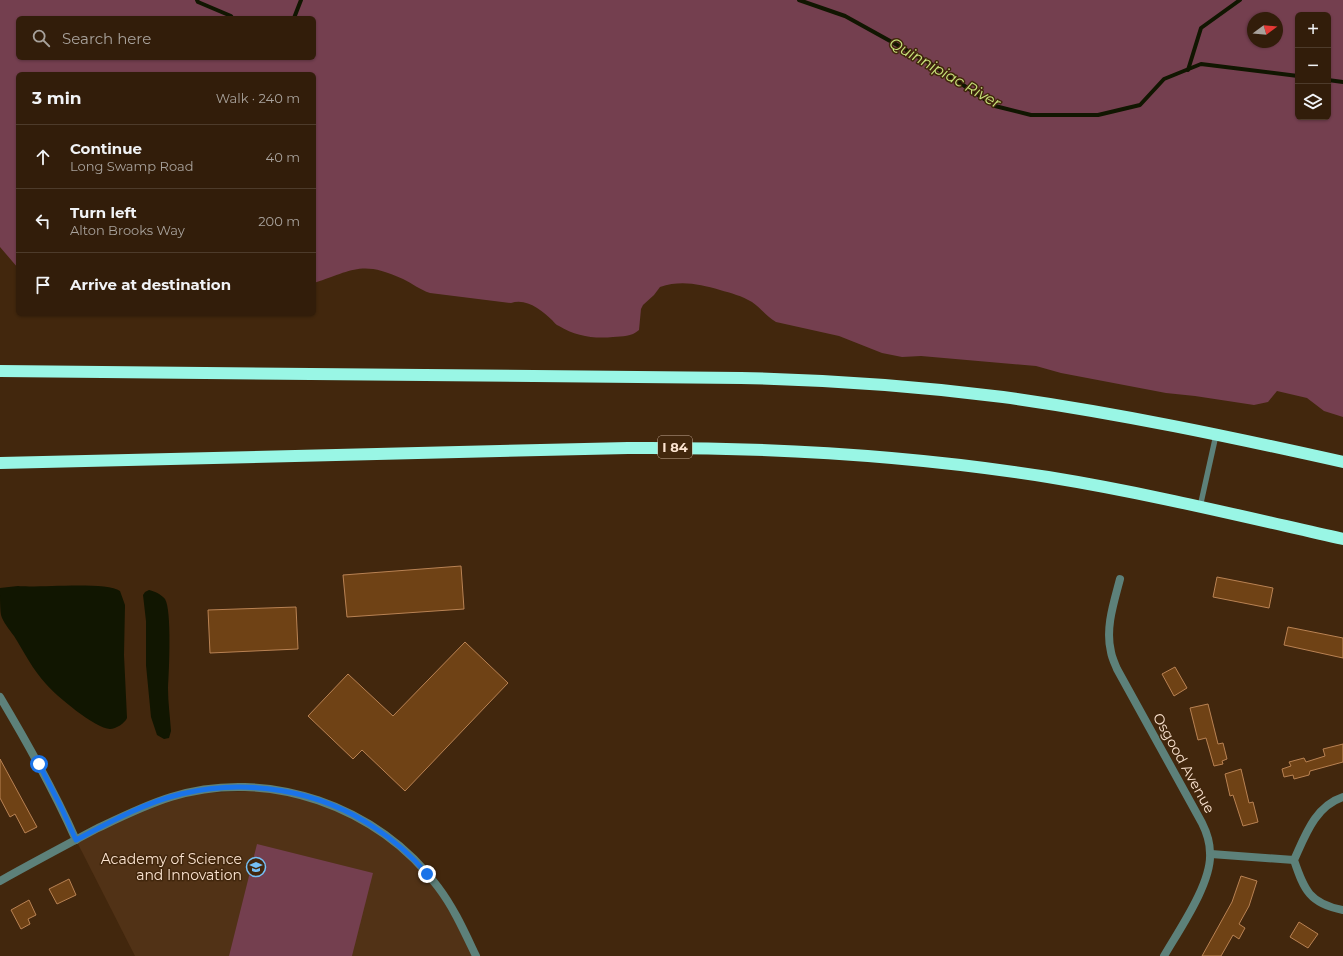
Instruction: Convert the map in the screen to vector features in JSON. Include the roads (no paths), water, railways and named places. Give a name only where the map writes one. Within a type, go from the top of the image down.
[{"type":"highway","points":[[0,371],[820,380],[910,387],[1004,397],[1216,434],[1343,462]]},
{"type":"highway","name":"I 84","points":[[0,463],[621,448],[762,449],[873,456],[979,467],[1112,488],[1343,539]]},
{"type":"street","name":"Osgood Avenue","points":[[1120,579],[1109,632],[1110,651],[1117,669],[1202,823],[1209,838],[1211,854],[1208,873],[1202,890],[1164,956]]},
{"type":"street","points":[[0,697],[39,764],[76,840]]},
{"type":"street","points":[[0,881],[76,840],[142,807],[181,794],[211,788],[241,787],[287,792],[317,799],[348,812],[375,827],[392,840],[415,860],[438,887],[450,904],[476,956]]},
{"type":"street","points":[[1343,797],[1322,808],[1307,831],[1294,860],[1302,882],[1312,897],[1329,908],[1343,910]]},
{"type":"street","points":[[1211,854],[1294,860]]},
{"type":"lane","points":[[1200,507],[1216,434]]},
{"type":"waterway","name":"Quinnipiac River","points":[[197,0],[198,2],[231,16]]},
{"type":"waterway","name":"Quinnipiac River","points":[[295,16],[301,0]]},
{"type":"waterway","name":"Quinnipiac River","points":[[799,0],[845,16],[928,62],[995,106],[1031,115],[1098,115],[1140,105],[1164,79],[1201,64],[1295,76]]},
{"type":"waterway","points":[[1188,70],[1201,28],[1240,0]]},
{"type":"waterway","name":"Quinnipiac River","points":[[1331,80],[1343,82]]},
{"type":"place","name":"Academy of Science and Innovation","points":[[256,867]]}]
